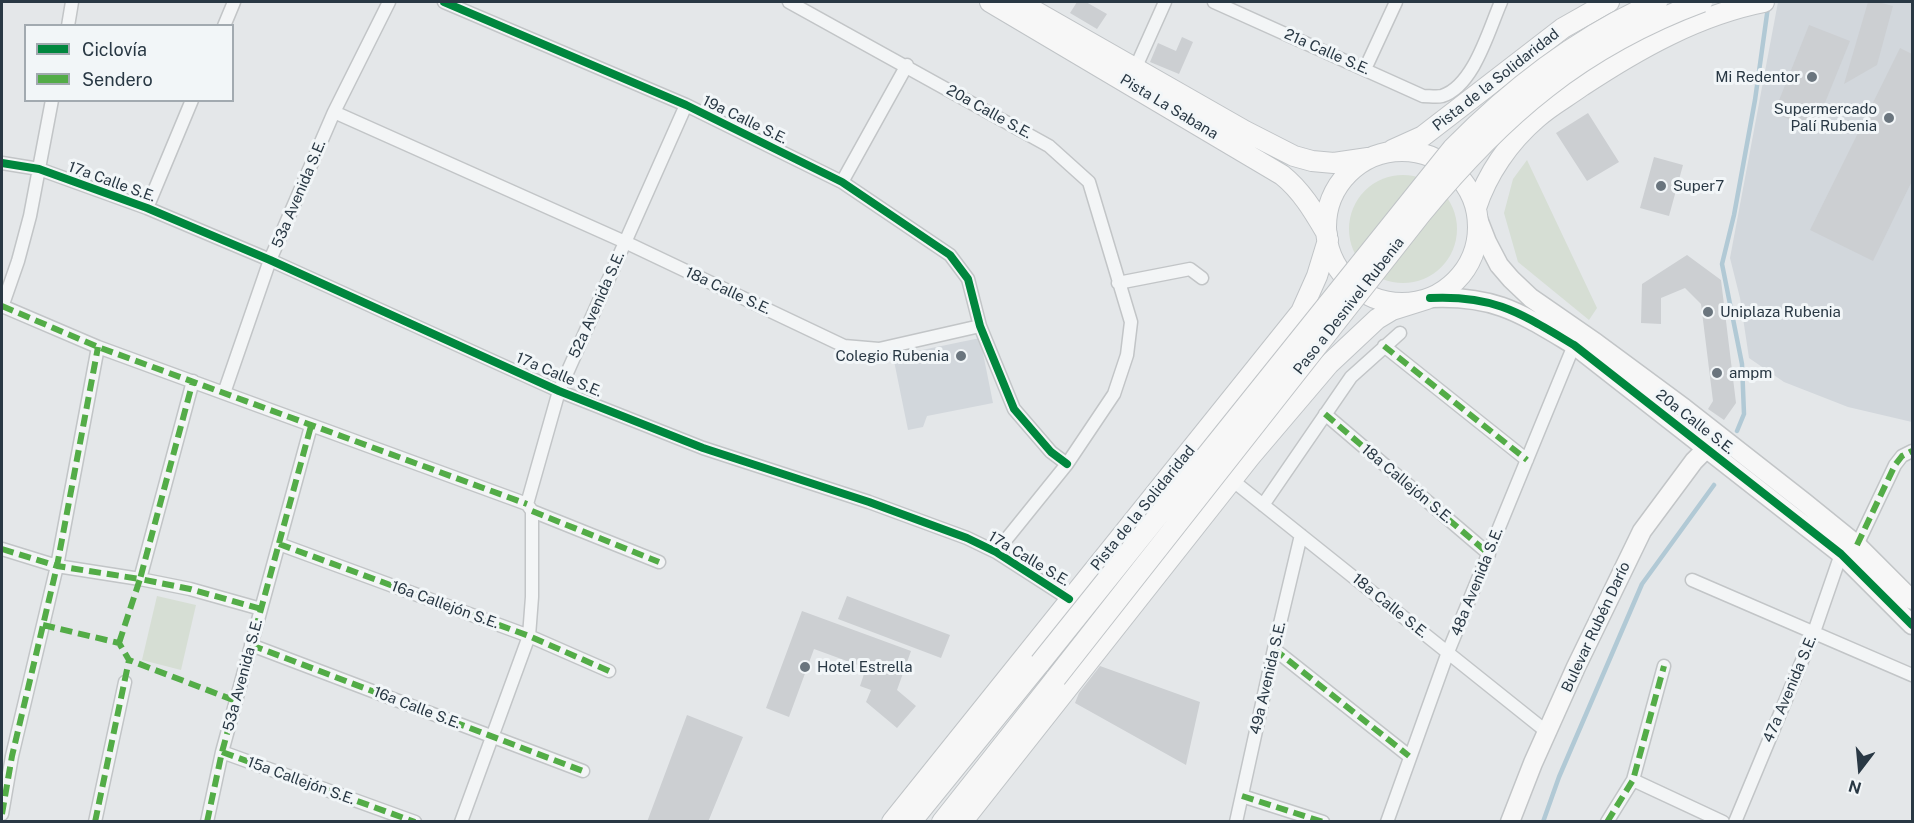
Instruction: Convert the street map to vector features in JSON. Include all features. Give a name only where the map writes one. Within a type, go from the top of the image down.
[{"type":"main road","name":"Pista La Sabana","points":[[990,2],[1282,175],[1296,187],[1309,204],[1327,237]]},
{"type":"main road","name":"Pista La Sabana","points":[[1019,2],[1245,131],[1302,159],[1334,163],[1377,156]]},
{"type":"main road","name":"Pista de la Solidaridad","points":[[1377,156],[1423,136],[1563,28],[1610,2]]},
{"type":"main road","name":"Paso a Desnivel Rubenia","points":[[911,822],[1453,148],[1500,102],[1554,61],[1598,32],[1657,2]]},
{"type":"main road","name":"Paso a Desnivel Rubenia","points":[[942,822],[1421,214],[1472,154],[1514,114],[1569,70],[1634,31],[1702,2]]},
{"type":"main road","points":[[962,822],[1232,480],[1337,357],[1377,320],[1392,310],[1428,298],[1451,285],[1467,266],[1476,243],[1477,214],[1482,189],[1499,160],[1537,118],[1654,42],[1721,14],[1764,2]]},
{"type":"main road","points":[[1428,298],[1396,303],[1381,300],[1360,290],[1348,280],[1339,268],[1327,237],[1329,208],[1335,192],[1352,171],[1377,156],[1401,152],[1416,153],[1443,163],[1464,183],[1477,214]]},
{"type":"main road","name":"Pista de la Solidaridad","points":[[892,822],[1300,312],[1317,276],[1327,237]]},
{"type":"street","points":[[68,24],[72,2]]},
{"type":"street","points":[[225,24],[234,2]]},
{"type":"street","name":"53a Avenida S.E.","points":[[224,393],[270,260],[334,112],[389,2]]},
{"type":"street","name":"19a Calle S.E.","points":[[444,2],[686,105],[842,182],[950,255],[968,279],[980,326]]},
{"type":"street","name":"20a Calle S.E.","points":[[789,2],[1049,146],[1089,182],[1131,322],[1127,355],[1114,394],[1067,464],[996,552]]},
{"type":"street","points":[[1135,69],[1165,2]]},
{"type":"street","name":"21a Calle S.E.","points":[[1214,2],[1424,96],[1442,96],[1456,88],[1472,69],[1501,2]]},
{"type":"street","points":[[1365,69],[1396,2]]},
{"type":"street","points":[[842,182],[907,66]]},
{"type":"street","points":[[52,102],[30,216],[18,261],[2,306],[98,347],[529,508],[659,562]]},
{"type":"street","points":[[147,208],[191,102]]},
{"type":"street","name":"52a Avenida S.E.","points":[[461,822],[528,636],[532,597],[529,508],[559,391],[686,105]]},
{"type":"street","name":"18a Calle S.E.","points":[[334,112],[625,242],[844,346],[879,350],[980,326]]},
{"type":"street","name":"17a Calle S.E.","points":[[2,164],[39,169],[147,208],[270,260],[559,391],[703,448],[869,502],[967,538],[996,552],[1069,599]]},
{"type":"street","name":"20a Calle S.E.","points":[[1477,214],[1499,266],[1531,298],[1684,408],[1857,545],[1912,600]]},
{"type":"street","points":[[1118,284],[1190,269],[1202,278]]},
{"type":"street","name":"20a Calle S.E.","points":[[1428,298],[1467,298],[1501,305],[1574,345],[1841,554],[1912,625]]},
{"type":"street","points":[[980,326],[1014,409],[1051,452],[1067,464]]},
{"type":"street","points":[[1263,505],[1351,377],[1400,333]]},
{"type":"street","name":"48a Avenida S.E.","points":[[1387,822],[1448,652],[1574,345]]},
{"type":"street","points":[[1384,346],[1527,460]]},
{"type":"street","points":[[2,814],[12,756],[57,566],[98,347]]},
{"type":"street","points":[[140,579],[193,381]]},
{"type":"street","name":"18a Callejón S.E.","points":[[1325,414],[1489,554]]},
{"type":"street","name":"53a Avenida S.E.","points":[[207,822],[222,752],[311,426]]},
{"type":"street","name":"Bulevar Rubén Darío","points":[[1510,822],[1547,732],[1642,531],[1694,461],[1707,448]]},
{"type":"street","points":[[1857,545],[1895,465],[1902,456],[1912,450]]},
{"type":"street","name":"18a Calle S.E.","points":[[1232,480],[1547,732]]},
{"type":"street","name":"49a Avenida S.E.","points":[[1236,822],[1301,536]]},
{"type":"street","name":"16a Callejón S.E.","points":[[279,544],[528,636],[609,671]]},
{"type":"street","points":[[2,549],[57,566],[190,589],[261,609]]},
{"type":"street","name":"47a Avenida S.E.","points":[[1735,822],[1814,632],[1841,554]]},
{"type":"street","points":[[1692,580],[1912,675]]},
{"type":"street","name":"16a Calle S.E.","points":[[251,645],[583,771]]},
{"type":"street","points":[[1274,649],[1409,756]]},
{"type":"street","points":[[1607,822],[1634,780],[1664,666]]},
{"type":"street","points":[[95,822],[125,682]]},
{"type":"street","name":"15a Callejón S.E.","points":[[222,752],[415,822]]},
{"type":"street","points":[[1634,780],[1723,822]]},
{"type":"street","points":[[1242,796],[1323,822]]},
{"type":"shaded area","points":[[1778,2],[1912,2],[1912,422],[1848,407],[1784,382],[1749,358],[1740,298],[1730,258]]},
{"type":"shaded area","points":[[1527,160],[1597,308],[1589,320],[1518,262],[1504,213],[1513,179]]},
{"type":"shaded area","points":[[1403,175],[1424,179],[1441,191],[1453,208],[1457,229],[1453,250],[1441,267],[1424,279],[1403,283],[1382,279],[1365,267],[1353,250],[1349,229],[1353,208],[1365,191],[1382,179]]},
{"type":"shaded area","points":[[980,338],[993,403],[927,416],[923,427],[908,430],[893,356]]},
{"type":"shaded area","points":[[157,596],[196,605],[181,670],[142,660]]},
{"type":"building","points":[[1077,2],[1086,2],[1107,14],[1097,29],[1070,13]]},
{"type":"building","points":[[1868,2],[1893,6],[1877,65],[1844,84]]},
{"type":"building","name":"Mi Redentor","points":[[1809,25],[1850,41],[1814,130],[1774,113]]},
{"type":"building","points":[[1182,37],[1193,42],[1179,74],[1150,62],[1158,43],[1176,51]]},
{"type":"building","name":"Supermercado Palí Rubenia","points":[[1900,48],[1912,54],[1912,181],[1873,261],[1810,230]]},
{"type":"building","points":[[1588,113],[1619,162],[1587,181],[1556,133]]},
{"type":"building","name":"Super7","points":[[1654,157],[1683,165],[1669,216],[1640,208]]},
{"type":"building","points":[[1687,255],[1721,280],[1736,403],[1724,420],[1708,409],[1713,401],[1701,304],[1685,288],[1661,298],[1661,324],[1641,323],[1642,284]]},
{"type":"building","points":[[847,596],[950,635],[941,658],[838,619]]},
{"type":"building","points":[[802,611],[911,651],[897,690],[916,706],[897,728],[866,702],[871,690],[860,686],[866,668],[814,649],[789,717],[766,708]]},
{"type":"building","points":[[1100,666],[1200,702],[1186,765],[1075,703],[1079,693]]},
{"type":"building","points":[[687,715],[743,737],[708,822],[647,822]]},
{"type":"waterway","points":[[1737,431],[1744,414],[1742,364],[1722,264],[1734,215],[1755,100],[1768,7]]},
{"type":"waterway","points":[[1543,822],[1559,777],[1642,584],[1714,485]]},
{"type":"marked path","points":[[2,306],[98,347],[527,504]]},
{"type":"marked path","points":[[1384,346],[1527,460]]},
{"type":"marked path","points":[[2,814],[12,756],[57,566],[98,347]]},
{"type":"marked path","points":[[2,549],[57,566],[140,579],[193,381]]},
{"type":"marked path","points":[[1325,414],[1489,554]]},
{"type":"marked path","points":[[207,822],[222,752],[311,426]]},
{"type":"marked path","points":[[1857,545],[1895,465],[1902,456],[1912,451]]},
{"type":"marked path","points":[[532,511],[659,562]]},
{"type":"marked path","points":[[279,544],[529,636],[609,671]]},
{"type":"marked path","points":[[119,643],[140,579],[190,589],[261,609]]},
{"type":"marked path","points":[[43,625],[119,643],[129,660],[236,701]]},
{"type":"marked path","points":[[251,645],[583,771]]},
{"type":"marked path","points":[[1274,649],[1409,756]]},
{"type":"marked path","points":[[95,822],[129,660]]},
{"type":"marked path","points":[[1607,822],[1633,780],[1664,666]]},
{"type":"marked path","points":[[222,752],[415,822]]},
{"type":"marked path","points":[[1242,796],[1323,822]]},
{"type":"cycle path","points":[[444,2],[686,105],[842,182],[950,255],[968,279],[980,326],[1014,409],[1051,452],[1067,464]]},
{"type":"cycle path","points":[[2,163],[39,169],[147,208],[270,260],[559,391],[703,448],[869,502],[967,538],[996,552],[1069,599]]},
{"type":"cycle path","points":[[1430,298],[1472,300],[1506,308],[1574,345],[1841,554],[1912,625]]},
{"type":"place","name":"Mi Redentor","points":[[1812,77]]},
{"type":"place","name":"Supermercado Palí Rubenia","points":[[1889,118]]},
{"type":"place","name":"Super7","points":[[1661,186]]},
{"type":"place","name":"Uniplaza Rubenia","points":[[1708,312]]},
{"type":"place","name":"Colegio Rubenia","points":[[961,356]]},
{"type":"place","name":"ampm","points":[[1717,373]]},
{"type":"place","name":"Hotel Estrella","points":[[805,667]]}]
